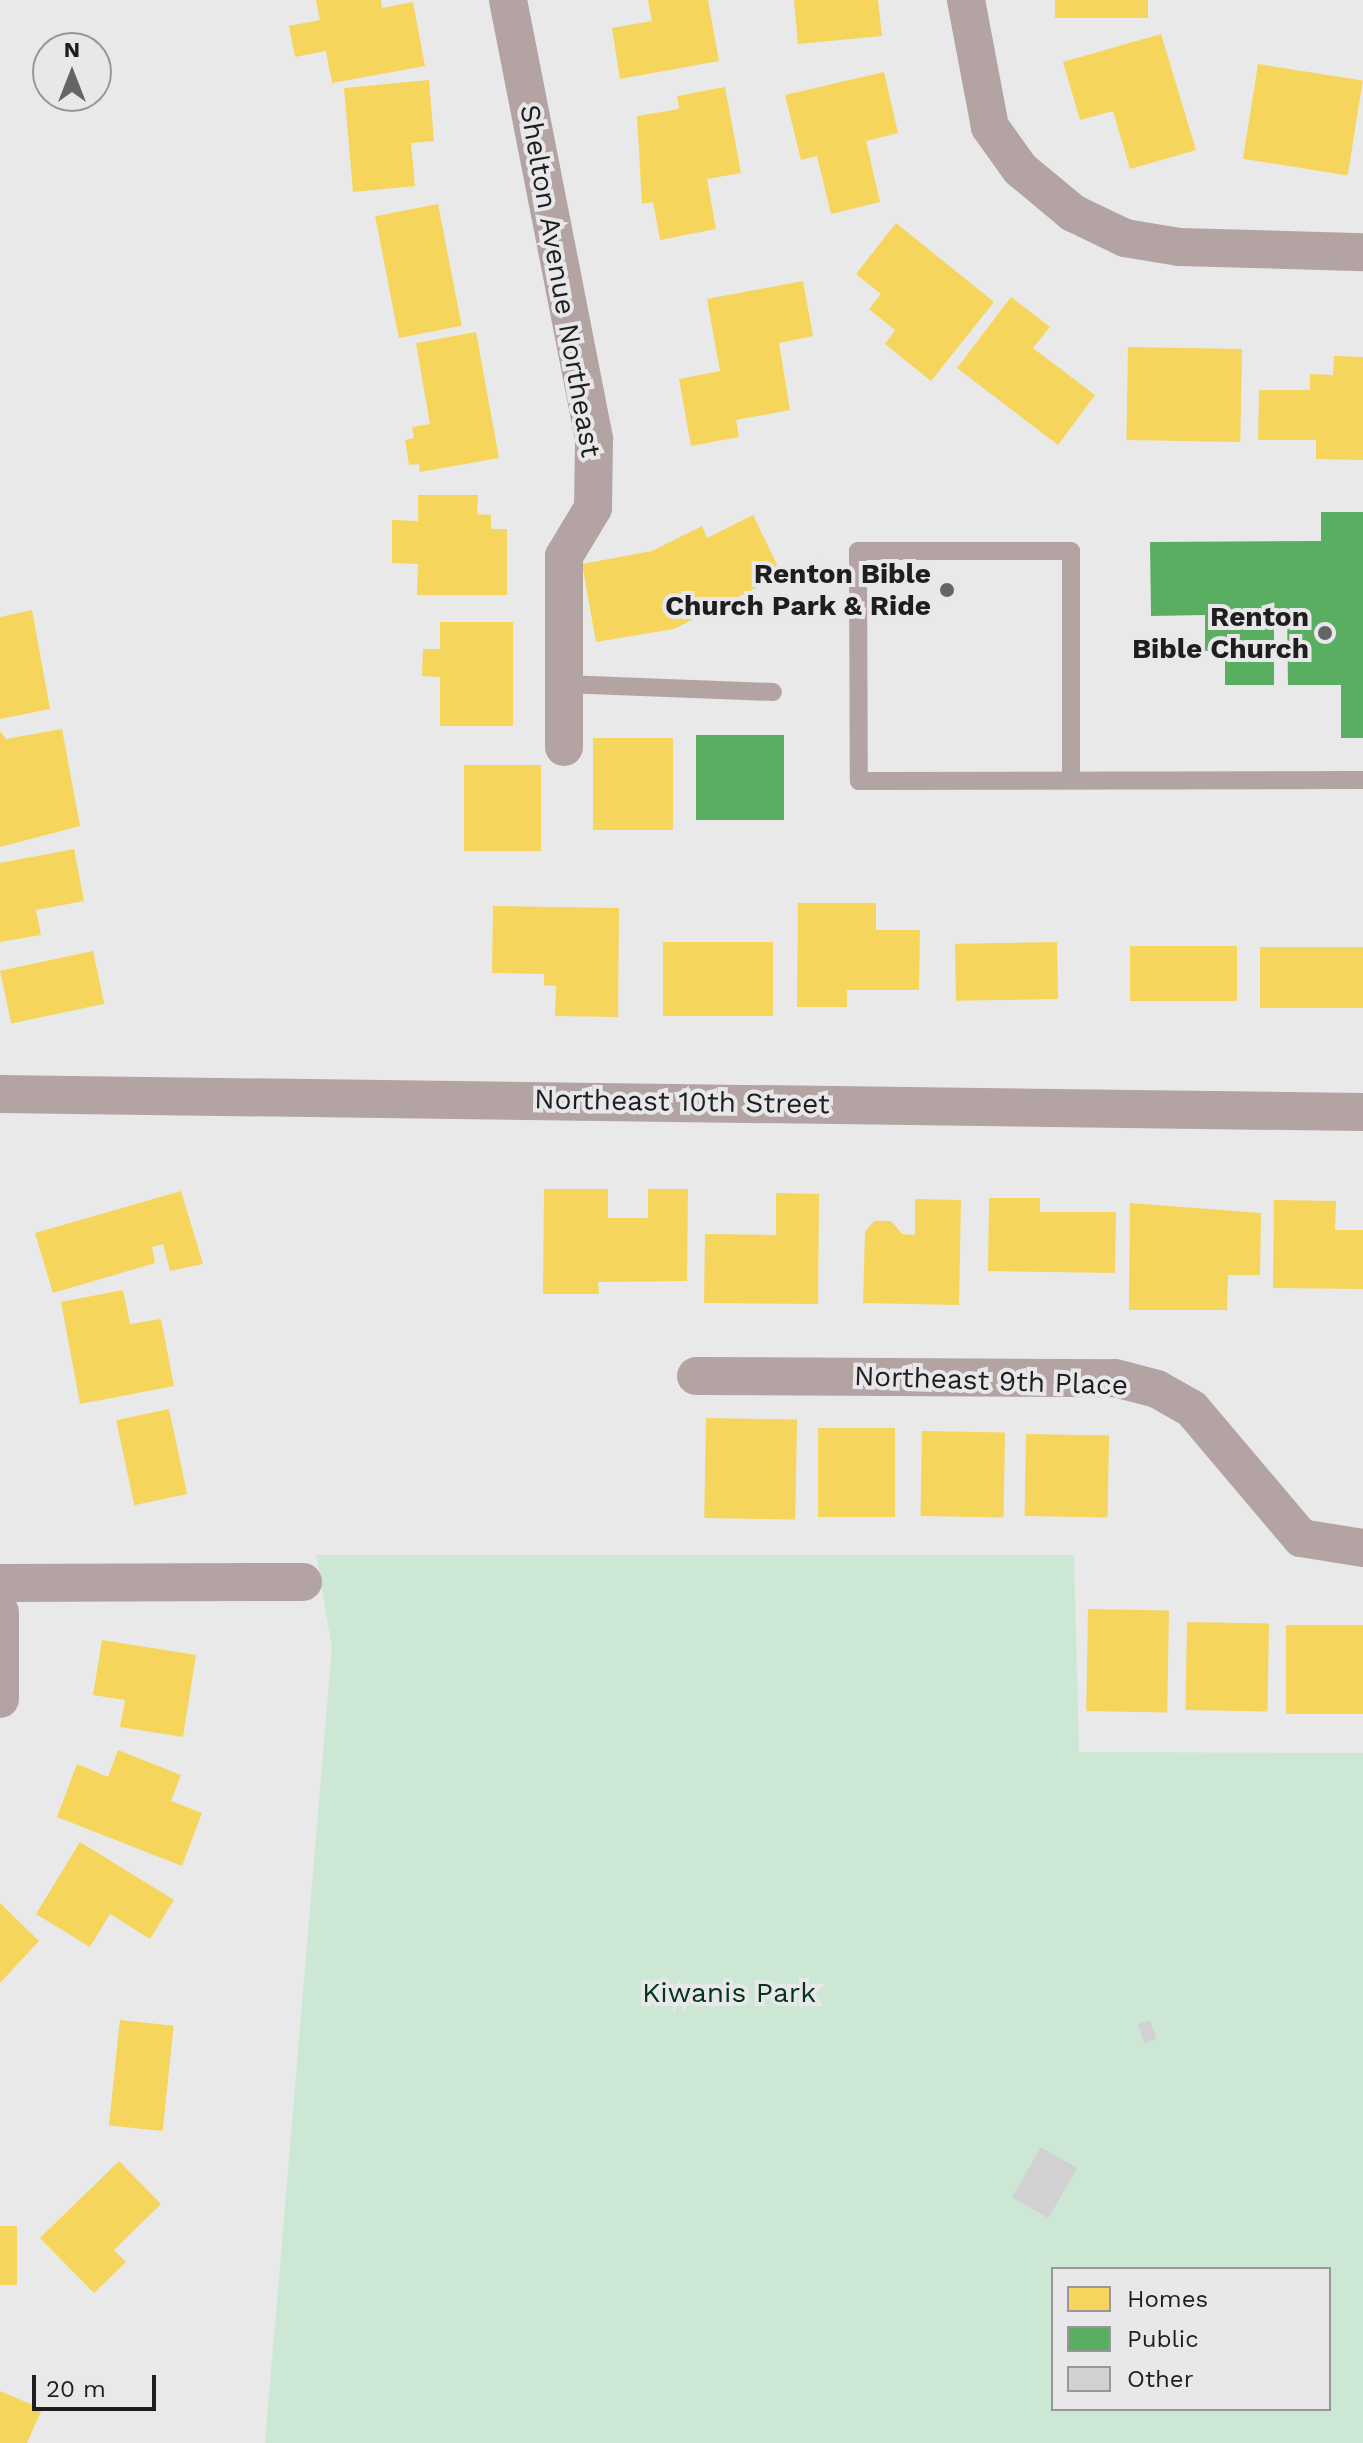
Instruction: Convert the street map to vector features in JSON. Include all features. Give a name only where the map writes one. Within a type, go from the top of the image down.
[{"type":"street","name":"Shelton Avenue Northeast","points":[[508,0],[594,440],[593,508],[564,556],[564,747]]},
{"type":"street","points":[[966,0],[990,127],[1020,169],[1073,213],[1125,238],[1179,247],[1363,252]]},
{"type":"street","name":"Northeast 10th Street","points":[[0,1094],[1363,1112]]},
{"type":"street","name":"Northeast 9th Place","points":[[696,1376],[1115,1378],[1157,1389],[1192,1409],[1301,1538],[1363,1548]]},
{"type":"street","points":[[0,1583],[303,1582]]},
{"type":"street","points":[[0,1612],[0,1699]]},
{"type":"lane","points":[[1071,780],[1071,551],[858,551],[859,781],[1363,780]]},
{"type":"lane","points":[[564,684],[773,692]]},
{"type":"green space","name":"Kiwanis Park","points":[[316,1555],[1074,1555],[1079,1752],[1363,1753],[1363,2443],[265,2443],[332,1648]]},
{"type":"building: Homes","points":[[316,0],[381,0],[382,8],[413,2],[425,66],[332,83],[326,51],[295,57],[289,26],[320,20]]},
{"type":"building: Homes","points":[[648,0],[708,0],[719,61],[620,79],[612,28],[652,21]]},
{"type":"building: Homes","points":[[794,0],[878,0],[882,36],[798,44]]},
{"type":"building: Homes","points":[[1055,0],[1148,0],[1148,18],[1055,18]]},
{"type":"building: Homes","points":[[1161,34],[1196,150],[1130,169],[1113,111],[1080,120],[1063,62]]},
{"type":"building: Homes","points":[[1258,64],[1363,81],[1348,175],[1243,159]]},
{"type":"building: Homes","points":[[884,72],[898,133],[866,141],[880,202],[831,214],[817,156],[801,160],[785,95]]},
{"type":"building: Homes","points":[[429,80],[434,141],[411,143],[415,186],[353,192],[344,88]]},
{"type":"building: Homes","points":[[725,87],[741,173],[707,179],[716,229],[660,240],[653,202],[642,204],[637,116],[679,109],[677,96]]},
{"type":"building: Homes","points":[[438,204],[462,326],[399,338],[375,216]]},
{"type":"building: Homes","points":[[896,223],[994,302],[931,381],[885,344],[895,330],[869,309],[881,294],[856,274]]},
{"type":"building: Homes","points":[[803,281],[813,336],[779,343],[790,410],[736,420],[739,437],[691,446],[679,379],[720,371],[707,299]]},
{"type":"building: Homes","points":[[1011,297],[1050,327],[1033,348],[1095,395],[1058,445],[957,368]]},
{"type":"building: Homes","points":[[476,332],[499,458],[420,472],[419,464],[409,465],[405,440],[414,438],[412,427],[430,424],[416,343]]},
{"type":"building: Homes","points":[[1128,347],[1242,349],[1240,442],[1126,440]]},
{"type":"building: Homes","points":[[1334,356],[1363,357],[1363,460],[1316,459],[1316,440],[1258,440],[1259,390],[1310,390],[1310,374],[1333,375]]},
{"type":"building: Homes","points":[[418,495],[478,495],[477,514],[491,515],[491,529],[507,529],[507,595],[417,595],[418,564],[392,563],[392,520],[418,521]]},
{"type":"building: Homes","points":[[753,515],[782,575],[674,629],[596,642],[582,564],[652,551],[702,526],[707,538]]},
{"type":"building: Homes","points":[[32,610],[50,709],[0,719],[0,617]]},
{"type":"building: Homes","points":[[440,622],[513,622],[513,726],[440,726],[440,677],[422,676],[423,649],[440,649]]},
{"type":"building: Homes","points":[[62,729],[80,826],[0,847],[0,731],[6,739]]},
{"type":"building: Homes","points":[[593,738],[673,738],[673,830],[593,830]]},
{"type":"building: Homes","points":[[464,765],[541,765],[541,851],[464,851]]},
{"type":"building: Homes","points":[[74,849],[84,901],[36,910],[41,935],[0,942],[0,863]]},
{"type":"building: Homes","points":[[798,903],[876,903],[876,930],[920,930],[919,990],[847,990],[847,1007],[797,1007]]},
{"type":"building: Homes","points":[[493,906],[619,908],[618,1017],[555,1016],[556,986],[544,985],[544,974],[492,973]]},
{"type":"building: Homes","points":[[663,942],[773,942],[773,1016],[663,1016]]},
{"type":"building: Homes","points":[[1057,942],[1058,999],[956,1001],[955,944]]},
{"type":"building: Homes","points":[[1130,946],[1237,946],[1237,1001],[1130,1001]]},
{"type":"building: Homes","points":[[1260,947],[1363,947],[1363,1008],[1260,1008]]},
{"type":"building: Homes","points":[[93,951],[104,1004],[11,1024],[0,971]]},
{"type":"building: Homes","points":[[544,1189],[608,1189],[608,1218],[648,1218],[648,1189],[688,1189],[687,1281],[598,1282],[599,1294],[543,1294]]},
{"type":"building: Homes","points":[[181,1191],[203,1264],[170,1271],[163,1244],[152,1247],[155,1263],[53,1293],[35,1233]]},
{"type":"building: Homes","points":[[776,1193],[819,1194],[818,1304],[704,1303],[705,1234],[776,1235]]},
{"type":"building: Homes","points":[[989,1198],[1040,1198],[1040,1212],[1116,1212],[1115,1273],[988,1271]]},
{"type":"building: Homes","points":[[915,1199],[961,1200],[959,1305],[863,1303],[865,1232],[874,1221],[891,1221],[902,1234],[915,1235]]},
{"type":"building: Homes","points":[[1274,1200],[1336,1201],[1335,1230],[1363,1230],[1363,1289],[1273,1288]]},
{"type":"building: Homes","points":[[1130,1203],[1261,1213],[1260,1275],[1228,1275],[1227,1310],[1129,1310]]},
{"type":"building: Homes","points":[[123,1290],[130,1324],[161,1319],[174,1386],[80,1404],[61,1302]]},
{"type":"building: Homes","points":[[169,1409],[187,1494],[134,1505],[116,1420]]},
{"type":"building: Homes","points":[[706,1418],[797,1420],[795,1520],[704,1518]]},
{"type":"building: Homes","points":[[818,1428],[895,1428],[895,1517],[818,1517]]},
{"type":"building: Homes","points":[[922,1431],[1005,1432],[1004,1517],[921,1516]]},
{"type":"building: Homes","points":[[1026,1434],[1109,1435],[1108,1517],[1025,1516]]},
{"type":"building: Homes","points":[[1088,1609],[1169,1610],[1167,1712],[1086,1711]]},
{"type":"building: Homes","points":[[1187,1622],[1269,1623],[1267,1711],[1185,1710]]},
{"type":"building: Homes","points":[[1286,1625],[1363,1625],[1363,1714],[1286,1714]]},
{"type":"building: Homes","points":[[102,1640],[196,1655],[183,1737],[120,1727],[125,1700],[93,1695]]},
{"type":"building: Homes","points":[[118,1750],[181,1775],[171,1801],[202,1813],[182,1866],[57,1817],[77,1764],[108,1777]]},
{"type":"building: Homes","points":[[80,1842],[174,1900],[150,1939],[110,1914],[90,1947],[36,1914]]},
{"type":"building: Homes","points":[[0,1903],[39,1941],[0,1983]]},
{"type":"building: Homes","points":[[120,2020],[174,2026],[163,2131],[109,2125]]},
{"type":"building: Homes","points":[[119,2161],[161,2204],[114,2250],[126,2262],[94,2293],[40,2238]]},
{"type":"building: Homes","points":[[0,2226],[17,2226],[17,2285],[0,2285]]},
{"type":"building: Homes","points":[[0,2391],[42,2409],[27,2443],[0,2443]]},
{"type":"building: Public","name":"Renton Bible Church","points":[[1321,512],[1363,512],[1363,738],[1341,738],[1341,685],[1288,685],[1287,615],[1274,615],[1274,685],[1225,685],[1225,651],[1205,651],[1205,615],[1151,616],[1150,542],[1321,541]]},
{"type":"building: Public","points":[[696,735],[784,735],[784,820],[696,820]]},
{"type":"building: Other","points":[[1150,2020],[1157,2039],[1145,2043],[1138,2024]]},
{"type":"building: Other","points":[[1041,2147],[1077,2168],[1048,2218],[1012,2197]]},
{"type":"place","name":"Renton Bible Church Park & Ride","points":[[947,590]]},
{"type":"place","name":"Renton Bible Church","points":[[1325,633]]}]
